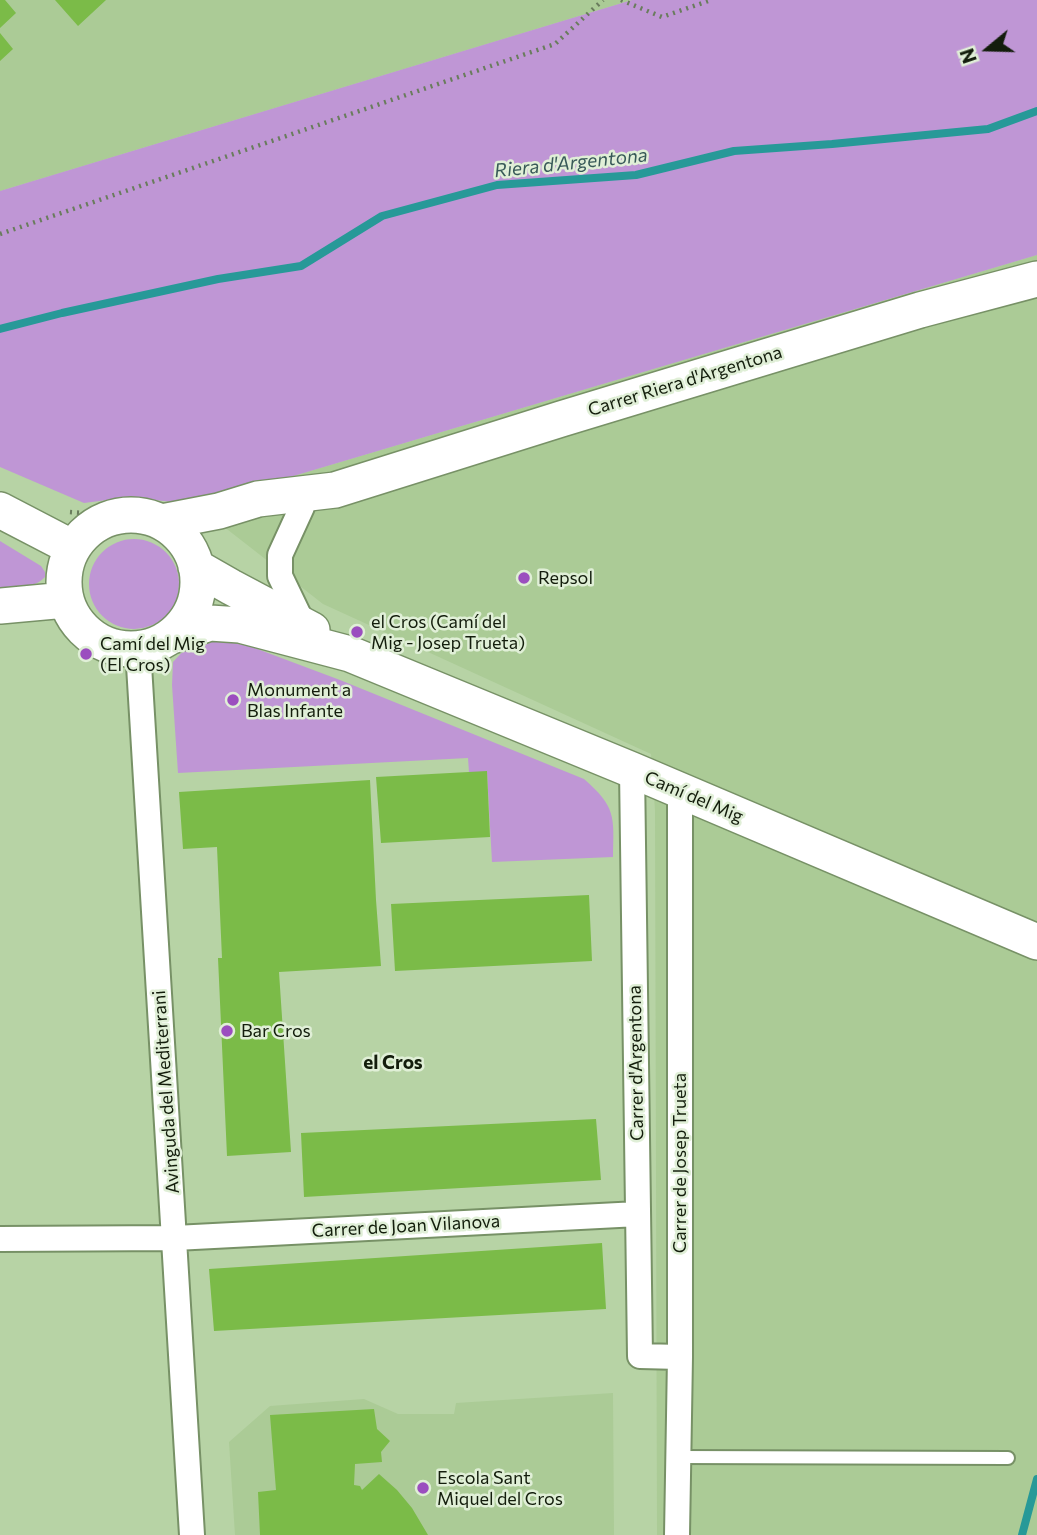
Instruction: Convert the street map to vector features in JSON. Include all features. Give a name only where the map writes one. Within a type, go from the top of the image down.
[{"type":"street","name":"Carrer Riera d'Argentona","points":[[194,560],[224,530],[302,507],[335,490],[907,314],[1037,279]]},
{"type":"street","name":"Carrer Riera d'Argentona","points":[[162,522],[219,511],[258,499],[335,490]]},
{"type":"street","points":[[302,507],[280,555],[280,576],[303,624]]},
{"type":"street","points":[[0,510],[73,548]]},
{"type":"street","points":[[122,515],[142,516],[162,522],[179,535],[194,560],[197,593],[189,617],[172,636],[156,645],[124,649],[97,640],[83,630],[66,600],[64,574],[73,548],[86,533],[103,521],[122,515]]},
{"type":"street","name":"Camí del Mig","points":[[194,560],[231,587],[303,624],[351,654]]},
{"type":"street","points":[[0,606],[66,600]]},
{"type":"street","name":"Camí del Mig","points":[[172,636],[210,623],[240,625],[351,654],[1037,942]]},
{"type":"street","name":"Avinguda del Mediterrani","points":[[138,649],[192,1535]]},
{"type":"street","name":"Carrer d'Argentona","points":[[632,770],[640,1356],[680,1357]]},
{"type":"street","name":"Carrer de Josep Trueta","points":[[677,1535],[680,1357],[680,791]]},
{"type":"street","name":"Carrer de Joan Vilanova","points":[[0,1240],[175,1238],[638,1214]]},
{"type":"lane","points":[[678,1457],[1008,1458]]},
{"type":"path","points":[[0,234],[555,44],[603,0]]},
{"type":"path","points":[[621,0],[662,17],[711,0]]},
{"type":"shaded area","points":[[0,0],[632,0],[0,191]]},
{"type":"shaded area","points":[[632,0],[1037,0],[1037,255],[196,505],[131,497],[84,503],[0,467],[0,191]]},
{"type":"shaded area","points":[[1037,255],[1037,1535],[657,1535],[655,810],[651,754],[323,604],[196,505]]},
{"type":"shaded area","points":[[125,539],[143,539],[159,546],[172,559],[179,575],[179,593],[172,609],[159,622],[143,629],[125,629],[109,622],[96,609],[89,593],[89,575],[96,559],[109,546]]},
{"type":"shaded area","points":[[0,541],[41,566],[45,577],[30,585],[0,587]]},
{"type":"shaded area","points":[[207,637],[252,647],[340,680],[584,779],[602,797],[611,813],[613,857],[492,862],[487,772],[469,772],[468,758],[178,773],[173,662],[188,646]]},
{"type":"shaded area","name":"Escola Sant Miquel del Cros","points":[[613,1393],[614,1535],[235,1535],[229,1442],[270,1406],[364,1399],[398,1414],[454,1414],[456,1403]]},
{"type":"building","points":[[0,0],[5,0],[16,13],[0,28]]},
{"type":"building","points":[[55,0],[106,0],[78,26]]},
{"type":"building","points":[[0,33],[13,49],[0,61]]},
{"type":"building","points":[[487,771],[490,837],[381,843],[376,777]]},
{"type":"building","points":[[370,780],[381,966],[279,972],[291,1152],[227,1156],[218,958],[222,958],[217,847],[183,849],[179,792]]},
{"type":"building","points":[[589,895],[592,961],[395,971],[391,904]]},
{"type":"building","points":[[596,1119],[601,1180],[304,1197],[301,1133]]},
{"type":"building","points":[[602,1243],[606,1309],[214,1331],[209,1269]]},
{"type":"building","points":[[374,1409],[377,1429],[390,1441],[381,1452],[382,1462],[355,1464],[354,1485],[360,1486],[362,1490],[379,1474],[412,1508],[428,1535],[260,1535],[258,1492],[276,1490],[270,1415]]},
{"type":"waterway","name":"Riera d'Argentona","points":[[0,329],[218,279],[301,266],[382,216],[497,185],[636,175],[734,151],[988,129],[1037,111]]},
{"type":"waterway","points":[[1022,1535],[1037,1479]]},
{"type":"place","name":"Repsol","points":[[524,578]]},
{"type":"place","name":"el Cros (Camí del Mig - Josep Trueta)","points":[[357,632]]},
{"type":"place","name":"Camí del Mig (El Cros)","points":[[86,654]]},
{"type":"place","name":"Monument a Blas Infante","points":[[233,700]]},
{"type":"place","name":"Bar Cros","points":[[227,1031]]},
{"type":"place","name":"Escola Sant Miquel del Cros","points":[[423,1488]]},
{"type":"district","name":"el Cros","points":[[393,1063]]}]
